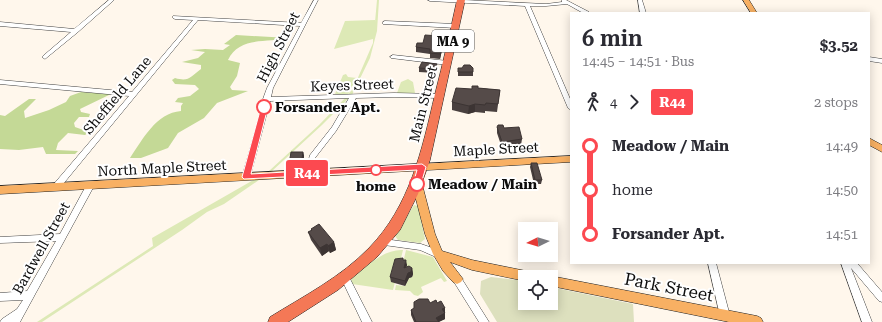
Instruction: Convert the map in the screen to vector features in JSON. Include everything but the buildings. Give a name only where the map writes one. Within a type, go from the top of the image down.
[{"type":"highway","name":"Main Street","points":[[422,167],[448,63],[461,1]]},
{"type":"highway","name":"MA 9","points":[[275,322],[344,276],[366,259],[384,242],[406,210],[417,184],[422,167]]},
{"type":"main road","points":[[746,0],[753,12]]},
{"type":"main road","points":[[870,142],[882,149]]},
{"type":"main road","name":"Maple Street","points":[[422,167],[570,159]]},
{"type":"main road","name":"North Maple Street","points":[[0,190],[422,167]]},
{"type":"main road","points":[[417,184],[429,236],[438,254],[457,279]]},
{"type":"main road","points":[[438,254],[458,261],[518,274]]},
{"type":"main road","points":[[457,279],[455,272],[458,261]]},
{"type":"main road","name":"Park Street","points":[[558,282],[757,322]]},
{"type":"street","points":[[45,57],[112,0]]},
{"type":"street","name":"High Street","points":[[246,177],[266,100],[274,78],[316,0]]},
{"type":"street","points":[[430,0],[556,6],[567,3]]},
{"type":"street","points":[[561,0],[585,12]]},
{"type":"street","points":[[640,0],[643,12]]},
{"type":"street","points":[[527,5],[570,106]]},
{"type":"street","points":[[175,17],[303,25]]},
{"type":"street","name":"Sheffield Lane","points":[[56,187],[198,18]]},
{"type":"street","points":[[385,23],[456,26]]},
{"type":"street","points":[[0,24],[76,31]]},
{"type":"street","points":[[393,57],[448,63]]},
{"type":"street","points":[[870,59],[882,61]]},
{"type":"street","points":[[0,82],[133,94]]},
{"type":"street","points":[[309,173],[312,157],[334,130],[354,96]]},
{"type":"street","name":"Keyes Street","points":[[266,100],[354,96],[439,96]]},
{"type":"street","name":"Bardwell Street","points":[[15,322],[90,186]]},
{"type":"street","points":[[0,240],[62,237]]},
{"type":"street","points":[[384,242],[421,247],[438,254]]},
{"type":"street","points":[[712,264],[725,316]]},
{"type":"street","points":[[845,264],[867,322]]},
{"type":"street","points":[[853,264],[882,298]]},
{"type":"street","points":[[344,276],[367,322]]},
{"type":"street","points":[[457,279],[484,322]]},
{"type":"street","points":[[0,297],[30,295]]},
{"type":"street","points":[[5,322],[21,312]]},
{"type":"green space","points":[[377,0],[379,0],[377,31],[370,58],[352,95],[322,125],[272,171],[224,204],[207,212],[42,322],[37,322],[153,246],[152,238],[269,171],[319,125],[348,95],[335,94],[343,75],[346,74],[348,77],[357,78],[348,94],[353,89],[373,43],[373,39],[334,49],[345,21],[375,20],[375,22]]},
{"type":"green space","points":[[236,35],[289,38],[255,42],[239,47],[233,52],[228,60],[240,63],[237,76],[230,87],[232,90],[248,91],[217,103],[204,118],[178,133],[168,148],[141,158],[130,158],[145,135],[157,122],[172,113],[181,111],[181,106],[183,103],[175,102],[178,98],[190,96],[199,89],[195,85],[175,84],[172,80],[175,78],[186,79],[201,69],[201,65],[182,62],[198,58],[205,52],[191,50],[223,50],[230,45],[224,44]]},
{"type":"green space","points":[[408,79],[413,82],[415,93],[397,93],[401,82]]},
{"type":"green space","points":[[81,92],[111,94],[80,109],[81,112],[90,114],[89,117],[79,117],[74,123],[75,127],[89,132],[85,135],[68,133],[58,143],[56,150],[78,151],[75,154],[46,154],[43,147],[19,150],[0,149],[0,115],[5,116],[29,99],[36,99],[24,111],[25,118],[49,110],[66,102],[70,96]]},
{"type":"green space","points":[[414,205],[418,206],[425,239],[420,243],[398,240],[395,236]]},
{"type":"green space","points":[[403,250],[393,290],[352,284],[351,278],[375,260],[389,252]]},
{"type":"green space","points":[[406,250],[433,257],[447,281],[444,282],[441,278],[421,287],[423,292],[418,296],[414,295],[410,291],[395,290],[396,285],[405,286],[413,274],[408,272],[403,263]]},
{"type":"green space","points":[[491,277],[518,280],[518,310],[558,310],[558,288],[633,304],[634,322],[497,322],[480,294],[481,281]]},
{"type":"bus line","name":"R44","points":[[264,107],[246,177],[422,167],[417,184]]},
{"type":"place","name":"Forsander Apt.","points":[[264,107]]},
{"type":"place","name":"home","points":[[376,170]]},
{"type":"place","name":"Meadow / Main","points":[[417,184]]}]
